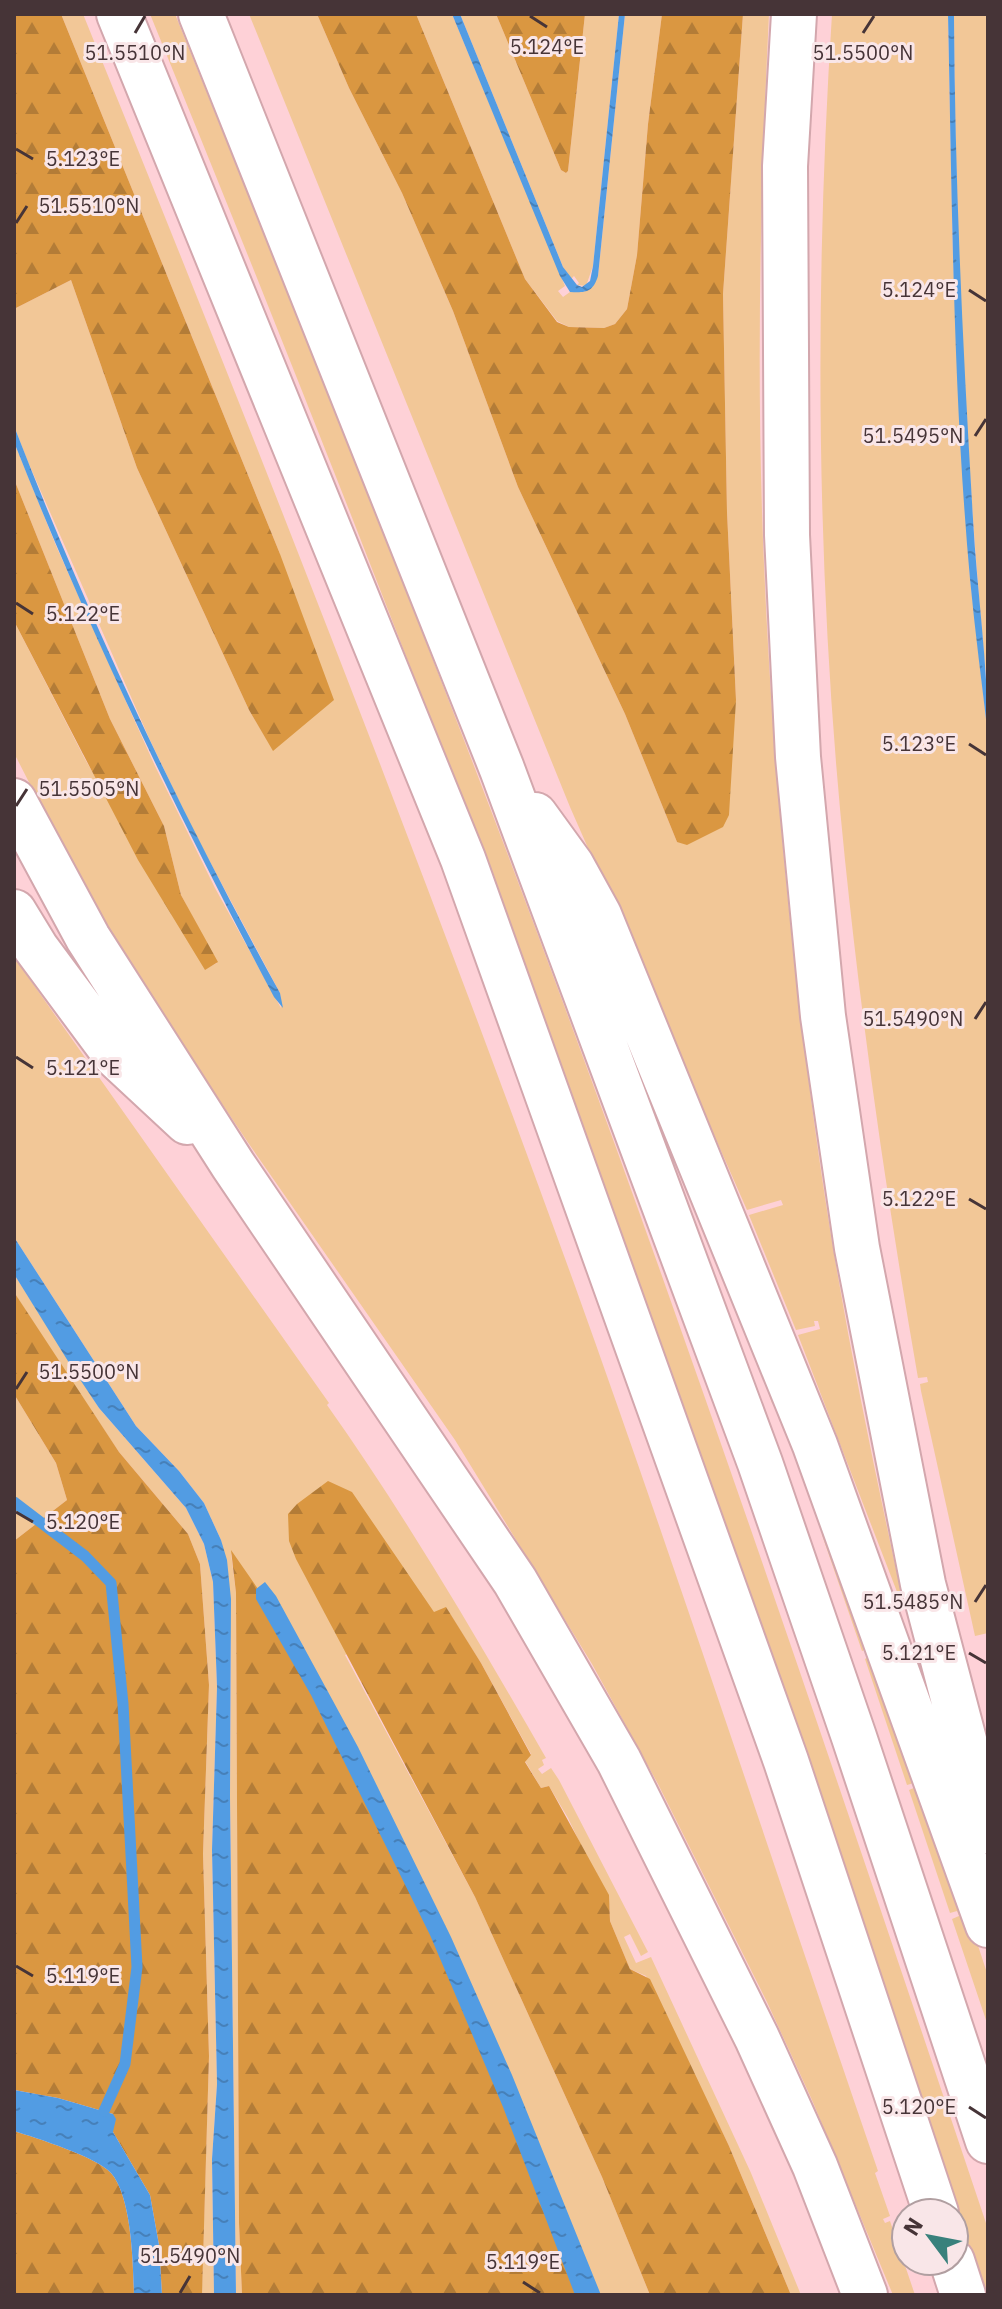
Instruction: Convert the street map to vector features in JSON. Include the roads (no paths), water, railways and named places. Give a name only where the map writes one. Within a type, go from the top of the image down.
[{"type":"highway","points":[[119,14],[463,859],[786,1761],[931,2197]]},
{"type":"highway","points":[[201,14],[502,769],[760,1463],[988,2141]]},
{"type":"highway","points":[[794,14],[785,166],[787,535],[798,757],[823,1016],[857,1248],[923,1584],[988,1831]]},
{"type":"highway","points":[[502,769],[572,866],[599,915],[815,1445],[988,1925]]},
{"type":"highway","points":[[14,801],[88,938],[233,1165],[515,1581],[619,1761],[757,2038],[815,2166],[865,2295]]},
{"type":"highway","points":[[14,912],[36,948],[116,1056],[233,1165]]},
{"type":"water","points":[[452,14],[460,14],[563,267],[582,287],[590,281],[593,266],[619,14],[625,14],[598,276],[588,290],[570,292],[560,276]]},
{"type":"water","points":[[948,14],[954,14],[963,331],[988,736],[970,579],[960,438]]},
{"type":"water","points":[[14,426],[73,571],[137,714],[206,854],[280,993],[283,1008],[274,997],[203,861],[136,723],[43,513],[14,442]]},
{"type":"water","points":[[14,1237],[136,1426],[179,1471],[204,1503],[227,1560],[231,1599],[230,1796],[236,2295],[214,2295],[212,2159],[217,2084],[212,1850],[217,1687],[213,1582],[204,1544],[186,1508],[99,1408],[14,1274]]},
{"type":"water","points":[[265,1582],[276,1596],[358,1747],[451,1937],[512,2075],[601,2295],[575,2295],[503,2107],[430,1935],[311,1695],[256,1599],[256,1589]]},
{"type":"water","points":[[14,2090],[58,2098],[113,2114],[116,2119],[113,2132],[150,2195],[159,2245],[162,2295],[134,2295],[127,2214],[118,2184],[111,2173],[80,2155],[14,2131]]},
{"type":"waterway","points":[[14,1502],[85,1556],[111,1583],[123,1704],[137,1967],[125,2064],[104,2111]]}]
